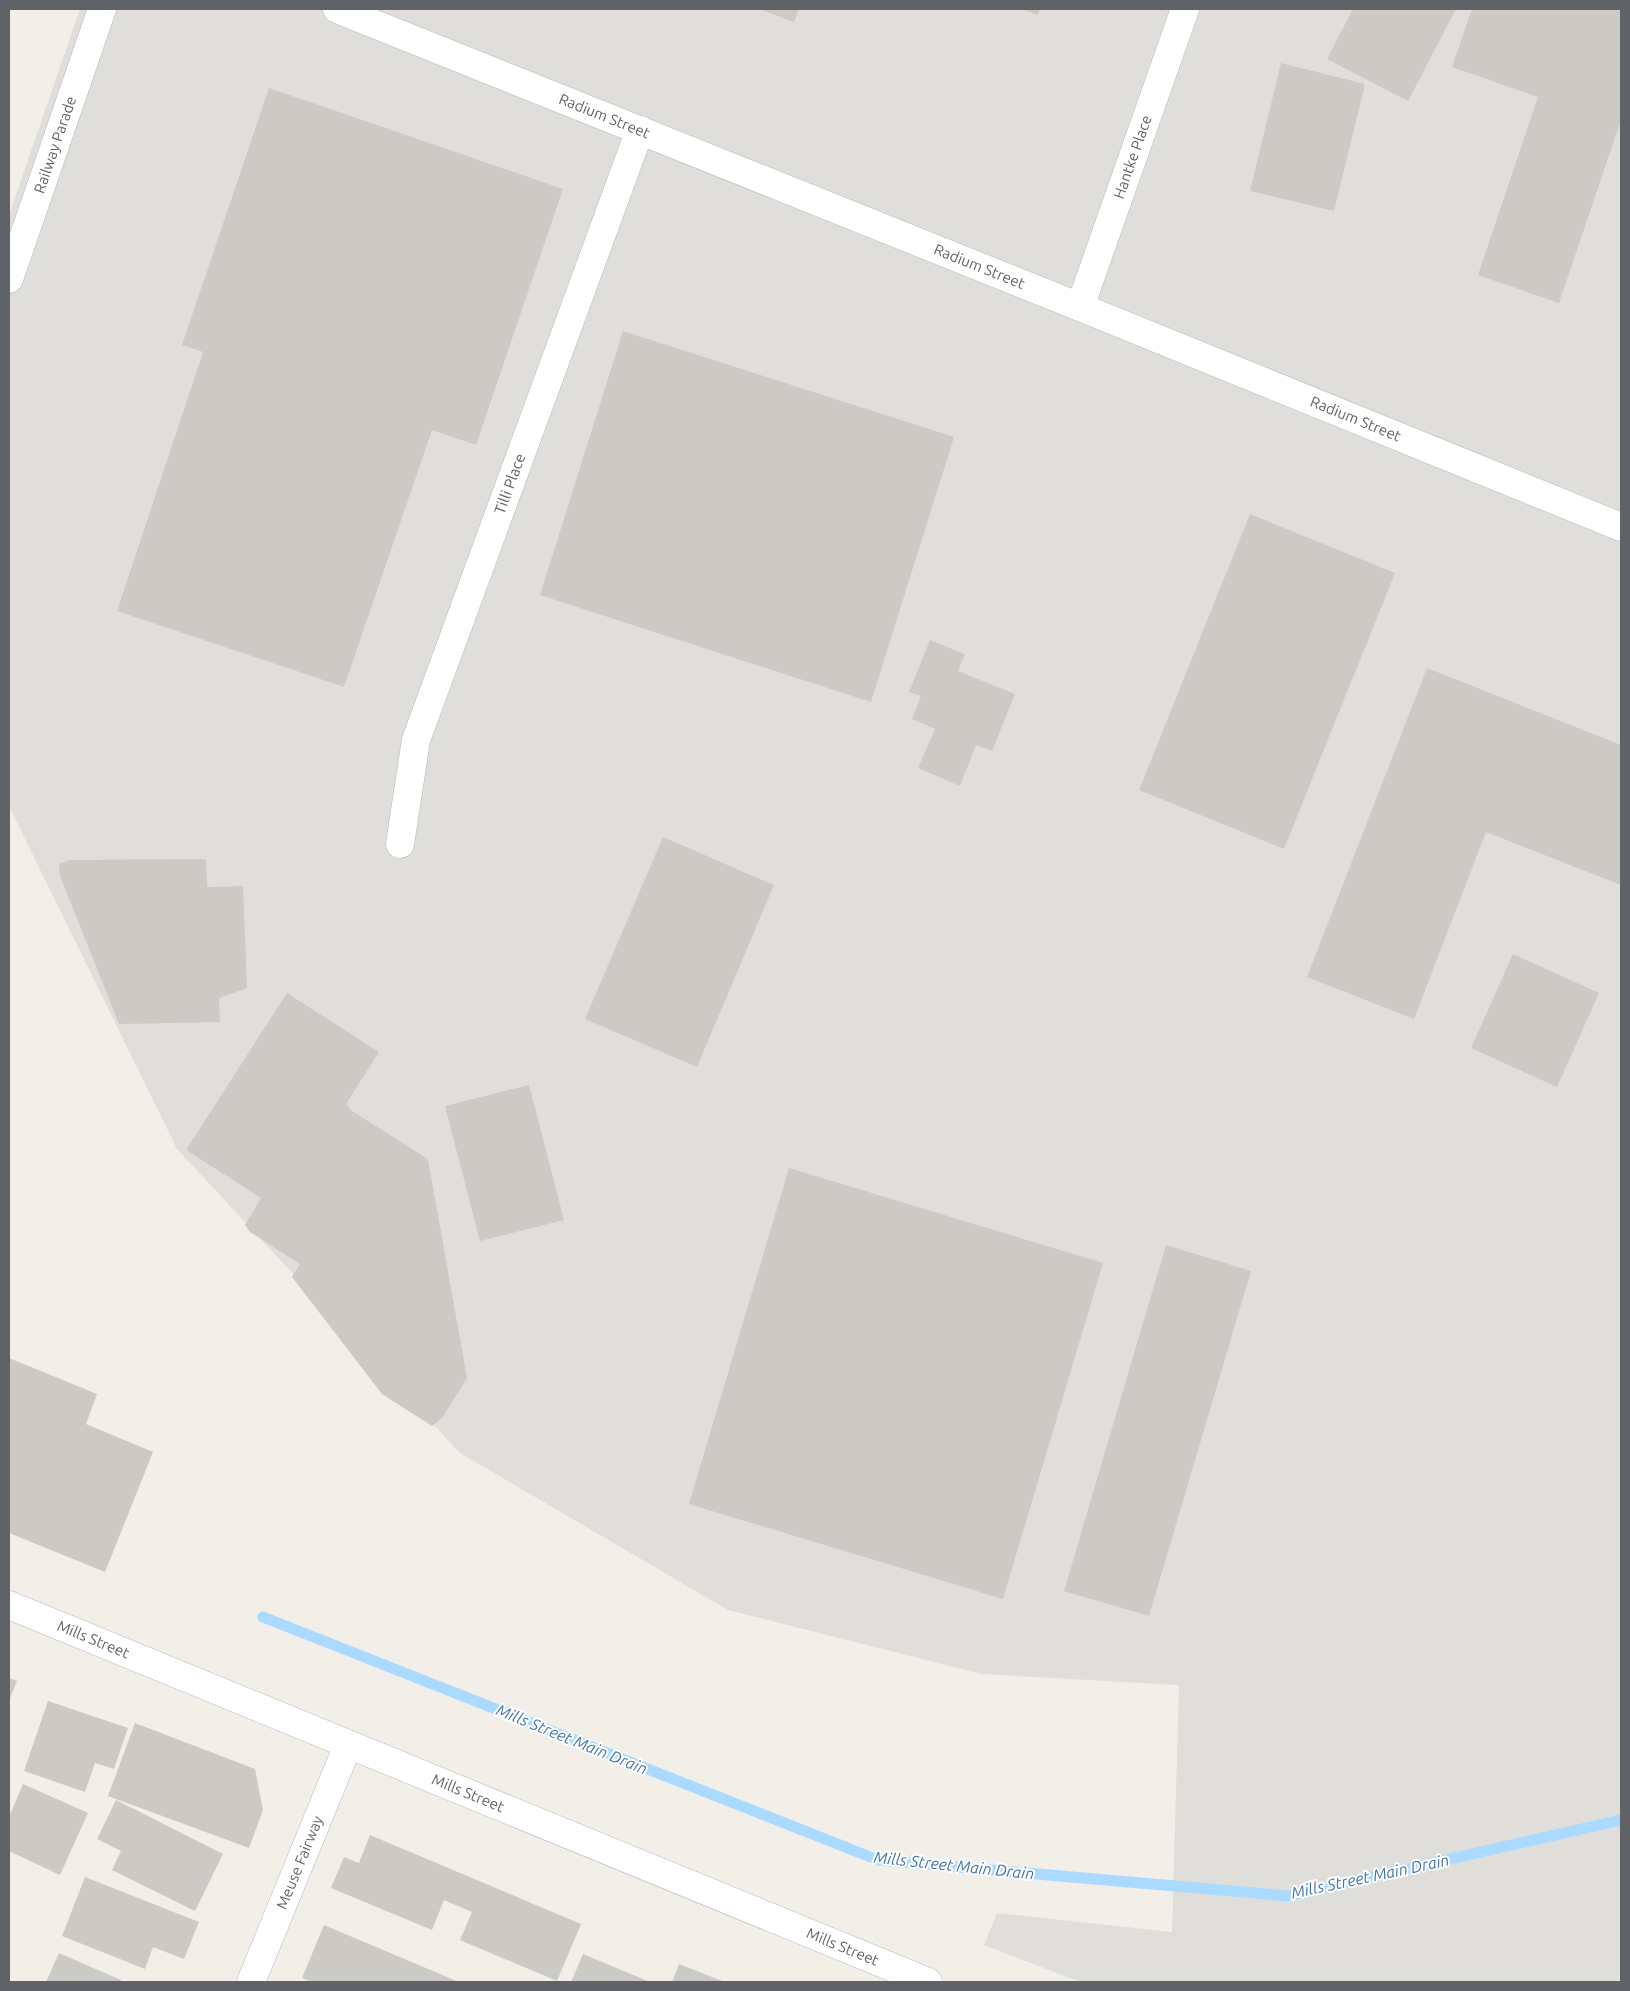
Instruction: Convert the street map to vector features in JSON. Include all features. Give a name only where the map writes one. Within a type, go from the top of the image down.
[{"type":"street","name":"Railway Parade","points":[[9,279],[102,9]]},
{"type":"street","name":"Radium Street","points":[[337,9],[1080,307],[1621,527]]},
{"type":"street","name":"Hantke Place","points":[[1080,307],[1185,9]]},
{"type":"street","name":"Tilli Place","points":[[400,844],[416,740],[640,130]]},
{"type":"street","name":"Mills Street","points":[[9,1605],[928,1982]]},
{"type":"street","name":"Meuse Fairway","points":[[251,1982],[348,1745]]},
{"type":"shaded area","points":[[80,9],[1621,9],[1621,1982],[1080,1982],[984,1945],[997,1913],[1172,1932],[1179,1685],[982,1674],[728,1610],[460,1453],[177,1149],[9,806],[9,215]]},
{"type":"building","points":[[759,9],[799,9],[794,22]]},
{"type":"building","points":[[1021,9],[1040,9],[1038,15]]},
{"type":"building","points":[[1353,9],[1456,9],[1408,101],[1327,59]]},
{"type":"building","points":[[1472,9],[1621,9],[1621,120],[1559,303],[1478,275],[1538,97],[1452,67]]},
{"type":"building","points":[[1281,63],[1365,84],[1334,211],[1250,191]]},
{"type":"building","points":[[269,88],[563,189],[476,445],[432,430],[344,687],[117,611],[203,352],[182,345]]},
{"type":"building","points":[[623,331],[954,437],[871,702],[540,595]]},
{"type":"building","points":[[1250,514],[1395,573],[1284,849],[1139,790]]},
{"type":"building","points":[[930,640],[965,654],[958,671],[1015,694],[992,751],[976,745],[960,786],[918,768],[935,729],[912,719],[921,696],[909,692]]},
{"type":"building","points":[[1427,668],[1621,745],[1621,885],[1486,832],[1414,1019],[1307,977]]},
{"type":"building","points":[[663,837],[774,885],[697,1067],[585,1019]]},
{"type":"building","points":[[206,859],[207,887],[243,886],[247,988],[219,998],[220,1022],[119,1024],[60,876],[59,864],[70,860]]},
{"type":"building","points":[[1513,954],[1599,993],[1557,1087],[1471,1048]]},
{"type":"building","points":[[287,993],[379,1052],[346,1104],[352,1111],[428,1159],[467,1378],[442,1418],[432,1426],[382,1394],[292,1277],[300,1264],[250,1232],[245,1225],[261,1198],[186,1150]]},
{"type":"building","points":[[529,1085],[564,1220],[480,1241],[445,1106]]},
{"type":"building","points":[[789,1168],[1103,1263],[1003,1599],[689,1504]]},
{"type":"building","points":[[1166,1245],[1251,1271],[1149,1616],[1064,1591]]},
{"type":"building","points":[[9,1358],[97,1394],[86,1424],[153,1452],[105,1572],[9,1533]]},
{"type":"building","points":[[9,1678],[17,1681],[9,1701]]},
{"type":"building","points":[[48,1701],[128,1728],[114,1769],[95,1763],[85,1792],[24,1771]]},
{"type":"building","points":[[135,1723],[255,1769],[263,1810],[249,1848],[108,1796]]},
{"type":"building","points":[[23,1784],[88,1813],[60,1875],[9,1851],[9,1817]]},
{"type":"building","points":[[116,1800],[223,1854],[195,1911],[112,1870],[121,1851],[97,1839]]},
{"type":"building","points":[[370,1835],[581,1924],[557,1981],[460,1940],[472,1912],[444,1900],[432,1930],[331,1888],[344,1857],[359,1863]]},
{"type":"building","points":[[85,1877],[199,1922],[184,1959],[153,1947],[145,1969],[62,1936]]},
{"type":"building","points":[[324,1925],[459,1982],[312,1982],[302,1978]]},
{"type":"building","points":[[59,1953],[121,1980],[120,1982],[46,1982]]},
{"type":"building","points":[[583,1954],[650,1982],[571,1982]]},
{"type":"building","points":[[679,1964],[725,1982],[672,1982]]},
{"type":"waterway","name":"Mills Street Main Drain","points":[[263,1617],[878,1860],[1288,1896],[1621,1820]]}]
